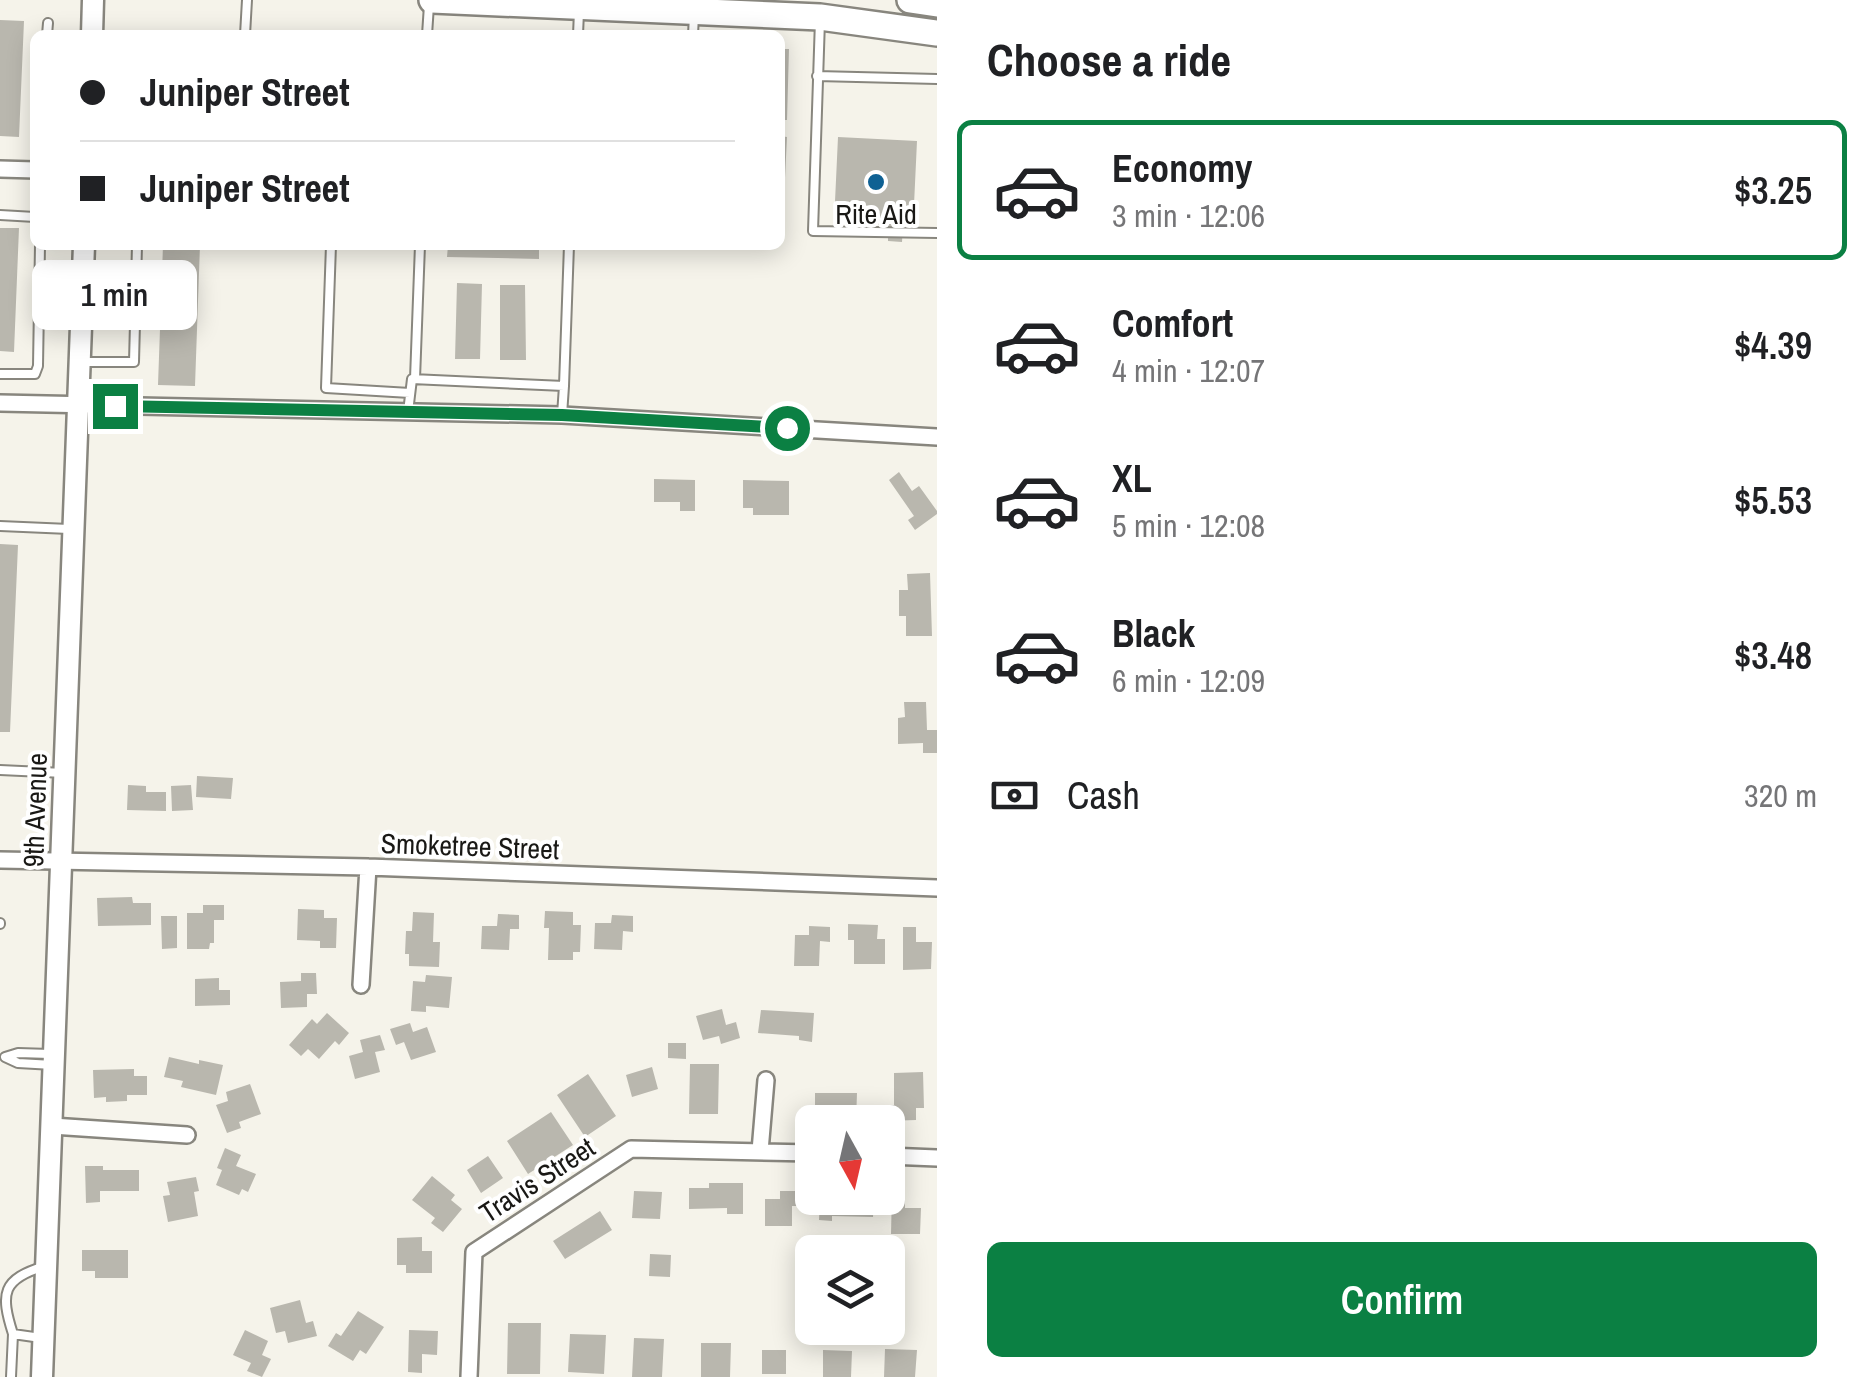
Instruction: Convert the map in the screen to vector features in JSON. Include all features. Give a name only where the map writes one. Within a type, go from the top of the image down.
[{"type":"main road","points":[[434,0],[579,6],[694,23],[820,17],[937,33]]},
{"type":"main road","points":[[910,0],[937,4]]},
{"type":"street","points":[[92,30],[93,0]]},
{"type":"street","points":[[0,169],[30,170]]},
{"type":"street","name":"9th Avenue","points":[[42,1377],[84,250]]},
{"type":"street","points":[[0,403],[562,415],[937,437]]},
{"type":"street","name":"Smoketree Street","points":[[0,860],[368,867],[937,888]]},
{"type":"street","points":[[361,984],[368,867]]},
{"type":"street","points":[[760,1151],[766,1080]]},
{"type":"street","points":[[52,1126],[187,1136]]},
{"type":"street","name":"Travis Street","points":[[469,1377],[474,1252],[631,1148],[795,1152]]},
{"type":"street","points":[[905,1157],[937,1158]]},
{"type":"lane","points":[[244,30],[247,0]]},
{"type":"lane","points":[[428,30],[434,0]]},
{"type":"lane","points":[[578,30],[579,6]]},
{"type":"lane","points":[[820,17],[813,232],[937,234]]},
{"type":"lane","points":[[48,23],[48,30]]},
{"type":"lane","points":[[817,76],[937,78]]},
{"type":"lane","points":[[0,215],[30,217]]},
{"type":"lane","points":[[0,374],[35,374],[38,366],[40,250]]},
{"type":"lane","points":[[80,362],[134,362],[137,250]]},
{"type":"lane","points":[[331,250],[326,388],[410,393]]},
{"type":"lane","points":[[415,379],[420,250]]},
{"type":"lane","points":[[562,415],[569,250]]},
{"type":"lane","points":[[408,412],[412,379],[564,386]]},
{"type":"lane","points":[[0,526],[74,529]]},
{"type":"lane","points":[[0,770],[64,773]]},
{"type":"lane","points":[[2,1054],[54,1060]]},
{"type":"lane","points":[[11,1377],[13,1334],[5,1292],[24,1272],[45,1266]]},
{"type":"lane","points":[[13,1334],[42,1338]]},
{"type":"building","points":[[0,20],[24,21],[19,137],[0,136]]},
{"type":"building","points":[[785,49],[789,49],[787,120]]},
{"type":"building","name":"Rite Aid","points":[[838,137],[917,141],[913,226],[903,225],[902,242],[888,241],[888,225],[834,223]]},
{"type":"building","points":[[0,228],[19,228],[14,352],[0,351]]},
{"type":"building","points":[[163,250],[200,250],[195,386],[158,385]]},
{"type":"building","points":[[448,250],[539,250],[539,259],[447,257]]},
{"type":"building","points":[[457,283],[482,284],[480,359],[455,359]]},
{"type":"building","points":[[500,285],[525,285],[526,360],[500,360]]},
{"type":"building","points":[[899,472],[912,491],[919,486],[937,511],[915,530],[908,520],[914,516],[889,480]]},
{"type":"building","points":[[654,479],[695,480],[695,511],[680,511],[680,502],[654,502]]},
{"type":"building","points":[[743,480],[789,481],[789,515],[753,515],[753,508],[743,508]]},
{"type":"building","points":[[0,544],[18,545],[10,732],[0,732]]},
{"type":"building","points":[[930,573],[932,636],[906,636],[906,616],[899,616],[899,590],[908,590],[907,574]]},
{"type":"building","points":[[904,702],[926,702],[927,730],[937,730],[937,753],[923,753],[923,743],[898,744],[898,718],[905,717]]},
{"type":"building","points":[[197,776],[233,778],[231,799],[196,797]]},
{"type":"building","points":[[128,785],[146,786],[146,792],[166,792],[166,811],[127,810]]},
{"type":"building","points":[[191,785],[193,810],[172,811],[171,786]]},
{"type":"building","points":[[132,897],[133,903],[151,903],[151,925],[98,926],[97,898]]},
{"type":"building","points":[[203,905],[224,905],[224,920],[214,920],[214,943],[210,943],[209,949],[187,949],[187,913],[203,913]]},
{"type":"building","points":[[298,909],[324,910],[324,918],[337,918],[336,948],[320,948],[320,941],[297,940]]},
{"type":"building","points":[[545,911],[573,912],[573,925],[581,925],[580,952],[573,952],[573,960],[548,960]]},
{"type":"building","points":[[413,912],[434,913],[433,942],[440,942],[439,967],[409,966],[406,931],[412,931]]},
{"type":"building","points":[[498,914],[519,915],[519,929],[510,929],[509,950],[481,949],[482,926],[497,926]]},
{"type":"building","points":[[612,915],[633,916],[633,932],[623,931],[622,950],[594,949],[595,923],[611,923]]},
{"type":"building","points":[[161,916],[177,916],[177,948],[162,949]]},
{"type":"building","points":[[848,924],[878,925],[877,939],[885,939],[885,964],[854,964],[854,940],[848,940]]},
{"type":"building","points":[[809,926],[830,927],[830,942],[820,941],[819,966],[794,966],[795,935],[809,935]]},
{"type":"building","points":[[903,927],[916,927],[916,942],[932,942],[931,969],[903,970]]},
{"type":"building","points":[[301,973],[316,973],[317,994],[307,994],[307,1007],[281,1008],[280,982],[301,981]]},
{"type":"building","points":[[426,975],[452,977],[449,1008],[426,1006],[426,1012],[411,1011],[413,981],[425,982]]},
{"type":"building","points":[[219,978],[219,990],[230,990],[230,1005],[195,1006],[195,979]]},
{"type":"building","points":[[722,1009],[726,1025],[736,1022],[740,1038],[721,1044],[719,1036],[703,1040],[696,1016]]},
{"type":"building","points":[[761,1010],[814,1013],[812,1042],[799,1040],[799,1036],[758,1033]]},
{"type":"building","points":[[327,1013],[349,1033],[339,1045],[335,1041],[319,1059],[308,1049],[301,1056],[289,1045],[312,1019],[317,1024]]},
{"type":"building","points":[[410,1023],[413,1032],[427,1027],[436,1052],[411,1060],[404,1042],[396,1045],[390,1029]]},
{"type":"building","points":[[380,1035],[385,1050],[375,1052],[380,1072],[355,1079],[349,1056],[363,1052],[360,1040]]},
{"type":"building","points":[[668,1043],[686,1043],[686,1059],[668,1058]]},
{"type":"building","points":[[169,1057],[223,1065],[216,1095],[181,1087],[183,1081],[164,1077]]},
{"type":"building","points":[[690,1064],[719,1064],[718,1114],[689,1114]]},
{"type":"building","points":[[652,1067],[658,1089],[632,1097],[626,1075]]},
{"type":"building","points":[[134,1069],[134,1076],[147,1076],[147,1095],[127,1095],[127,1101],[94,1098],[93,1070]]},
{"type":"building","points":[[923,1072],[924,1108],[916,1108],[916,1120],[905,1120],[905,1105],[894,1105],[894,1073]]},
{"type":"building","points":[[588,1074],[616,1116],[585,1137],[557,1095]]},
{"type":"building","points":[[250,1084],[261,1114],[239,1122],[241,1128],[227,1133],[216,1105],[228,1101],[226,1092]]},
{"type":"building","points":[[815,1093],[857,1093],[857,1105],[815,1105]]},
{"type":"building","points":[[551,1112],[573,1145],[528,1174],[507,1141]]},
{"type":"building","points":[[225,1148],[241,1155],[236,1166],[256,1174],[248,1192],[242,1189],[239,1195],[216,1185],[222,1170],[217,1168]]},
{"type":"building","points":[[488,1156],[503,1178],[481,1193],[467,1170]]},
{"type":"building","points":[[85,1166],[139,1170],[139,1191],[100,1191],[100,1202],[86,1203]]},
{"type":"building","points":[[432,1176],[455,1195],[451,1200],[462,1209],[443,1232],[431,1223],[435,1218],[412,1200]]},
{"type":"building","points":[[196,1177],[198,1216],[168,1222],[163,1196],[170,1195],[167,1182]]},
{"type":"building","points":[[709,1183],[743,1183],[743,1214],[727,1214],[727,1208],[689,1209],[689,1188],[709,1188]]},
{"type":"building","points":[[634,1191],[662,1192],[660,1219],[632,1218]]},
{"type":"building","points":[[780,1191],[795,1191],[792,1226],[765,1226],[765,1199],[780,1199]]},
{"type":"building","points":[[905,1208],[921,1208],[920,1234],[891,1234],[891,1215],[905,1215]]},
{"type":"building","points":[[600,1211],[612,1230],[565,1259],[553,1241]]},
{"type":"building","points":[[819,1215],[873,1215],[832,1216],[832,1221],[819,1220]]},
{"type":"building","points":[[422,1237],[422,1251],[432,1251],[432,1273],[406,1273],[406,1265],[397,1265],[397,1238]]},
{"type":"building","points":[[82,1250],[128,1250],[128,1278],[95,1278],[95,1271],[82,1271]]},
{"type":"building","points":[[650,1254],[671,1255],[670,1277],[649,1276]]},
{"type":"building","points":[[300,1300],[306,1323],[313,1321],[317,1336],[288,1343],[285,1331],[276,1333],[270,1308]]},
{"type":"building","points":[[358,1311],[384,1327],[366,1354],[360,1350],[353,1361],[328,1346],[336,1333],[341,1336]]},
{"type":"building","points":[[508,1323],[541,1323],[540,1374],[507,1374]]},
{"type":"building","points":[[245,1330],[268,1341],[262,1355],[271,1359],[262,1377],[247,1371],[251,1363],[233,1355]]},
{"type":"building","points":[[409,1330],[438,1331],[437,1355],[422,1354],[422,1373],[408,1372]]},
{"type":"building","points":[[570,1334],[606,1335],[604,1374],[568,1372]]},
{"type":"building","points":[[634,1338],[664,1339],[662,1377],[632,1377]]},
{"type":"building","points":[[701,1343],[731,1343],[730,1377],[701,1377]]},
{"type":"building","points":[[885,1349],[917,1350],[915,1377],[884,1377]]},
{"type":"building","points":[[762,1350],[786,1350],[786,1374],[762,1374]]},
{"type":"building","points":[[823,1350],[852,1351],[851,1377],[823,1377]]},
{"type":"place","name":"Rite Aid","points":[[876,182]]},
{"type":"route","points":[[115,406],[562,415],[787,428]]}]
